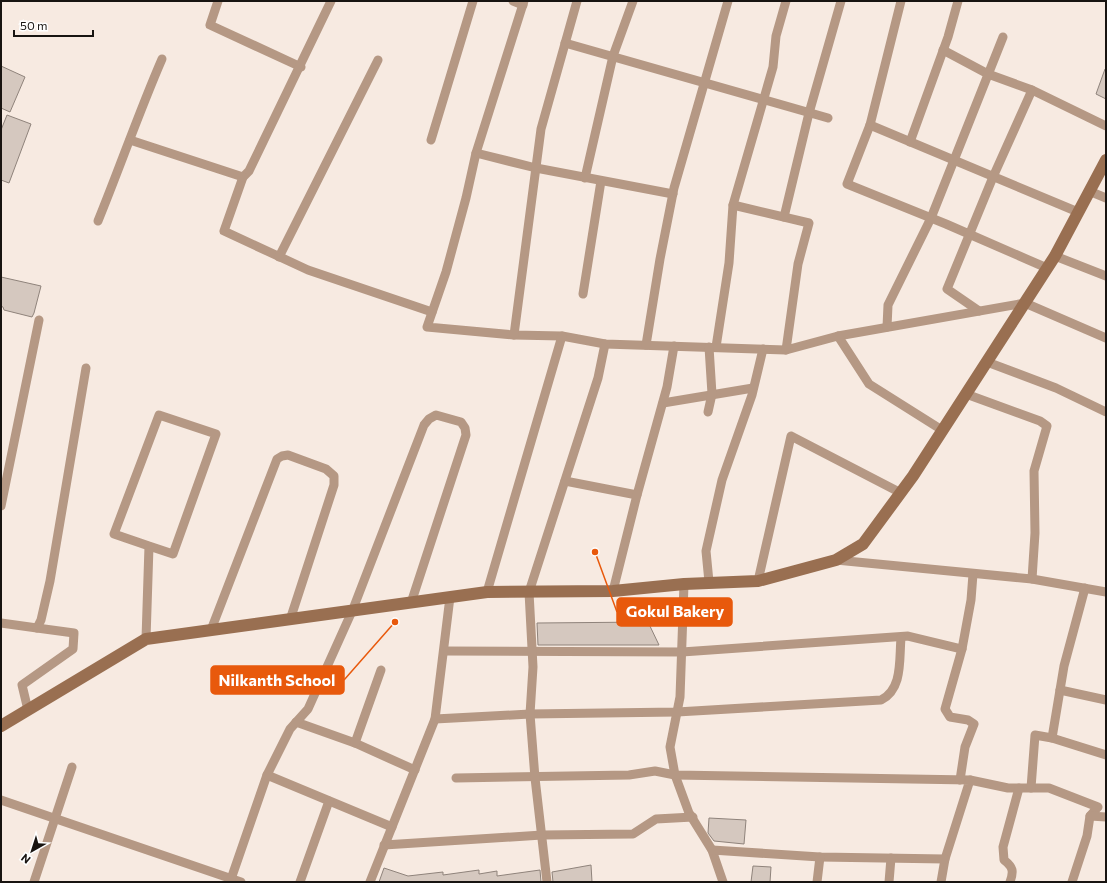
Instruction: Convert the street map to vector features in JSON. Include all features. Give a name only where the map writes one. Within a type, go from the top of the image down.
[{"type":"main road","points":[[1,726],[146,639],[290,620],[353,609],[411,603],[487,592],[613,592],[709,582],[758,581],[836,560],[863,544],[942,430],[1055,256],[1106,160]]},
{"type":"street","points":[[218,1],[210,25],[301,67]]},
{"type":"street","points":[[331,1],[301,67],[249,171],[243,177],[224,231],[308,270],[432,312]]},
{"type":"street","points":[[431,140],[473,1]]},
{"type":"street","points":[[513,1],[524,3],[476,153],[466,198],[446,272],[427,327],[514,335],[562,336],[605,344],[646,344],[786,350],[838,336],[1025,303],[1106,338]]},
{"type":"street","points":[[514,335],[541,130],[577,1]]},
{"type":"street","points":[[585,178],[612,56],[633,1]]},
{"type":"street","points":[[646,344],[660,258],[673,194],[728,1]]},
{"type":"street","points":[[708,412],[712,394],[712,347],[729,263],[733,205],[773,67],[776,36],[786,1]]},
{"type":"street","points":[[784,217],[809,113],[841,1]]},
{"type":"street","points":[[901,1],[870,125],[847,184],[970,234],[1047,268]]},
{"type":"street","points":[[910,142],[943,50],[958,1]]},
{"type":"street","points":[[887,327],[888,305],[931,218],[1003,37]]},
{"type":"street","points":[[565,43],[828,118]]},
{"type":"street","points":[[943,50],[988,74],[1032,90],[1106,126]]},
{"type":"street","points":[[98,221],[130,140],[138,115],[162,59]]},
{"type":"street","points":[[279,257],[378,60]]},
{"type":"street","points":[[979,311],[947,289],[1032,90]]},
{"type":"street","points":[[870,125],[1078,212]]},
{"type":"street","points":[[130,140],[243,177]]},
{"type":"street","points":[[476,153],[536,168],[673,194]]},
{"type":"street","points":[[583,294],[601,181]]},
{"type":"street","points":[[1090,191],[1106,198]]},
{"type":"street","points":[[733,205],[810,223],[798,264],[786,350]]},
{"type":"street","points":[[1055,256],[1106,276]]},
{"type":"street","points":[[1,506],[39,320]]},
{"type":"street","points":[[487,592],[562,336]]},
{"type":"street","points":[[838,336],[869,384],[942,430]]},
{"type":"street","points":[[547,882],[535,778],[530,714],[533,651],[529,592],[598,378],[605,344]]},
{"type":"street","points":[[613,592],[637,495],[667,387],[674,346]]},
{"type":"street","points":[[709,582],[706,551],[712,522],[722,480],[753,388],[763,349]]},
{"type":"street","points":[[987,362],[1056,388],[1106,412]]},
{"type":"street","points":[[37,628],[41,620],[50,581],[86,368]]},
{"type":"street","points":[[663,403],[753,388]]},
{"type":"street","points":[[966,394],[1040,421],[1047,426],[1034,471],[1036,533],[1032,578]]},
{"type":"street","points":[[159,415],[216,434],[173,554],[149,546],[114,534],[159,415]]},
{"type":"street","points":[[231,880],[267,775],[290,729],[308,709],[353,609],[424,425],[429,419],[436,415],[461,422],[465,428],[466,436],[411,603]]},
{"type":"street","points":[[758,581],[791,436],[900,492]]},
{"type":"street","points":[[212,630],[277,459],[288,455],[326,469],[334,476],[334,486],[290,620]]},
{"type":"street","points":[[565,481],[637,495]]},
{"type":"street","points":[[146,639],[149,546]]},
{"type":"street","points":[[836,560],[973,574],[1032,578],[1106,592]]},
{"type":"street","points":[[960,780],[965,747],[974,724],[968,720],[950,717],[945,709],[962,649],[971,600],[973,574]]},
{"type":"street","points":[[684,584],[680,697],[670,747],[675,775],[689,813],[693,817],[712,850],[722,882]]},
{"type":"street","points":[[1052,738],[1064,666],[1085,588]]},
{"type":"street","points":[[370,882],[435,719],[450,597]]},
{"type":"street","points":[[1,623],[74,633],[72,649],[22,685],[28,710]]},
{"type":"street","points":[[444,652],[682,652],[759,645],[801,645],[900,638],[908,636],[962,649]]},
{"type":"street","points":[[435,719],[530,714],[677,712],[881,700],[887,697],[897,684],[900,638]]},
{"type":"street","points":[[355,743],[381,670]]},
{"type":"street","points":[[1060,690],[1106,700]]},
{"type":"street","points":[[296,722],[355,743],[415,770]]},
{"type":"street","points":[[1031,788],[1035,734],[1106,754]]},
{"type":"street","points":[[34,882],[54,818],[72,768]]},
{"type":"street","points":[[456,778],[535,778],[629,775],[655,771],[675,775],[970,780],[1008,788],[1049,788],[1098,807],[1090,816],[1087,836],[1072,882]]},
{"type":"street","points":[[267,775],[392,827]]},
{"type":"street","points":[[941,882],[945,859],[970,780]]},
{"type":"street","points":[[1010,882],[1014,872],[1011,866],[1004,860],[1004,848],[1019,788]]},
{"type":"street","points":[[1,800],[231,880],[241,882]]},
{"type":"street","points":[[300,882],[329,801]]},
{"type":"street","points":[[1090,816],[1106,817]]},
{"type":"street","points":[[384,845],[542,835],[633,834],[656,819],[693,817]]},
{"type":"street","points":[[712,850],[820,857],[945,859]]},
{"type":"street","points":[[817,882],[820,857]]},
{"type":"street","points":[[889,882],[891,858]]},
{"type":"building","points":[[1,66],[25,77],[10,112],[1,108]]},
{"type":"building","points":[[1106,69],[1106,99],[1096,94]]},
{"type":"building","points":[[7,115],[31,124],[9,183],[1,180],[1,130]]},
{"type":"building","points":[[1,277],[41,286],[32,317],[4,310],[1,306]]},
{"type":"building","points":[[648,622],[659,645],[538,645],[537,623]]},
{"type":"building","points":[[709,818],[746,820],[744,844],[714,841],[708,833]]},
{"type":"building","points":[[591,865],[592,882],[553,882],[552,872]]},
{"type":"building","points":[[753,866],[771,867],[770,882],[751,882]]},
{"type":"building","points":[[384,868],[408,876],[443,872],[443,875],[479,870],[479,874],[497,871],[497,876],[540,870],[541,882],[379,882]]},
{"type":"place","name":"Gokul Bakery","points":[[595,552]]},
{"type":"place","name":"Nilkanth School","points":[[395,622]]}]
